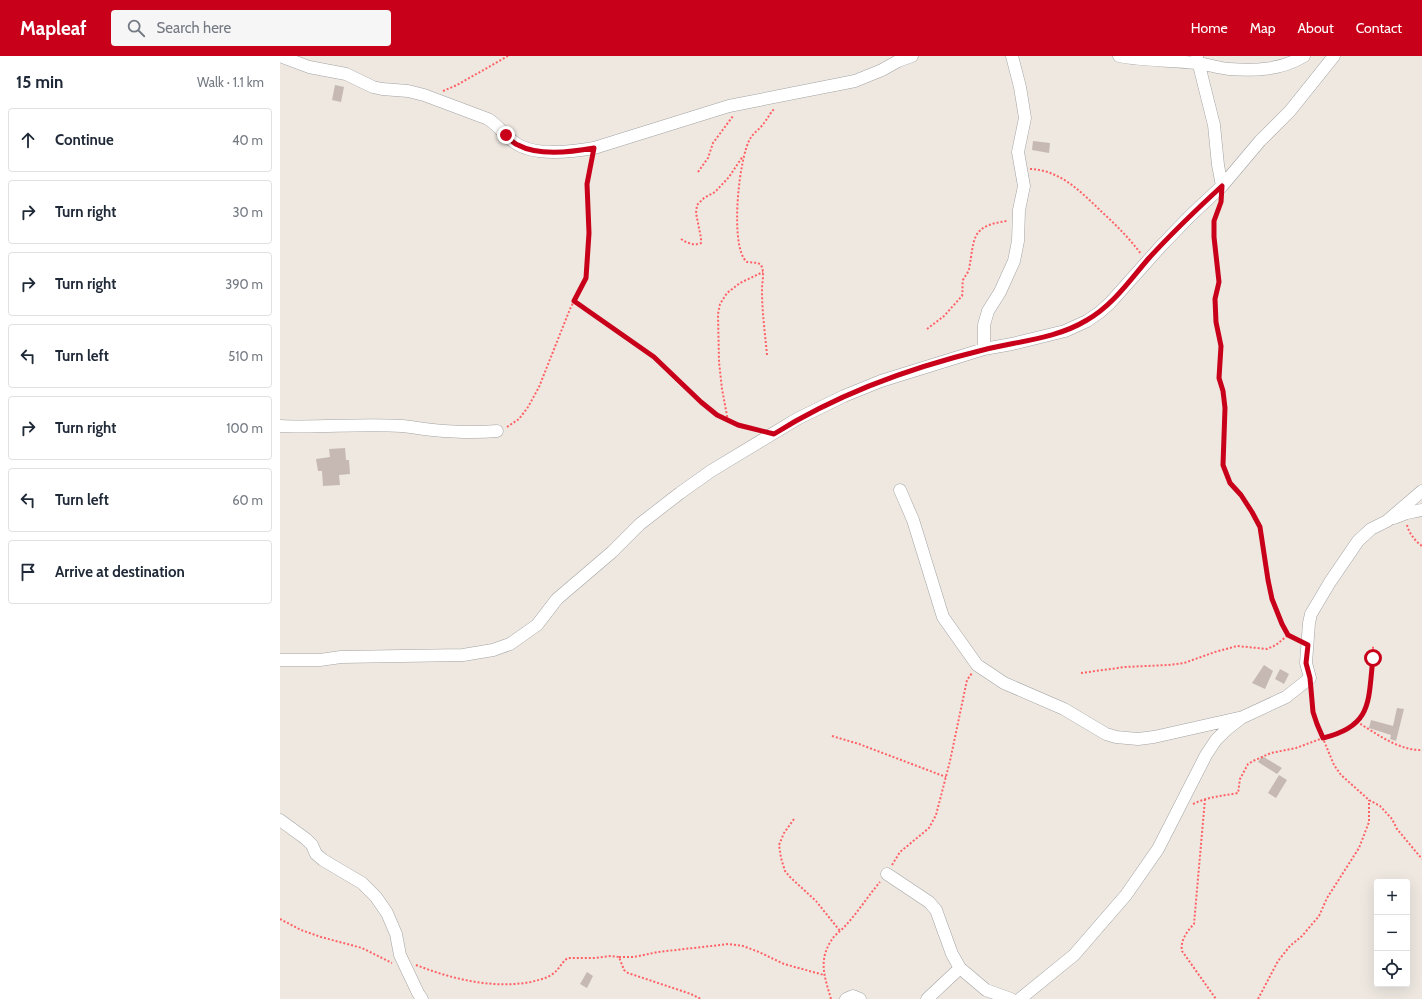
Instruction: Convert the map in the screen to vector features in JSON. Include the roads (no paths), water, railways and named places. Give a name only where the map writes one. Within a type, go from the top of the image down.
[{"type":"street","points":[[280,56],[309,67],[346,74],[382,89],[408,91],[433,98],[488,119],[500,128],[512,142],[526,149],[551,152],[594,148],[712,111],[855,81],[912,56]]},
{"type":"street","points":[[984,349],[984,325],[988,311],[1000,292],[1014,261],[1018,241],[1018,220],[1024,186],[1018,152],[1025,118],[1020,87],[1012,56]]},
{"type":"street","points":[[1119,56],[1134,59],[1197,59],[1229,69],[1269,69],[1284,66],[1304,56]]},
{"type":"street","points":[[280,660],[320,660],[341,657],[462,655],[493,650],[510,644],[537,625],[557,598],[612,552],[640,524],[711,471],[797,419],[844,396],[881,381],[984,349],[1065,331],[1087,320],[1100,312],[1110,303],[1190,216],[1222,186],[1260,141],[1290,111],[1334,56]]},
{"type":"street","points":[[1197,59],[1214,125],[1218,165],[1222,186]]},
{"type":"street","points":[[280,426],[342,427],[378,425],[404,426],[455,432],[497,431]]},
{"type":"street","points":[[900,490],[913,520],[943,617],[976,665],[1004,683],[1064,709],[1106,734],[1116,737],[1138,739],[1154,737],[1243,717]]},
{"type":"street","points":[[1387,521],[1422,491]]},
{"type":"street","points":[[1020,999],[1074,955],[1126,894],[1158,849],[1206,755],[1216,740],[1243,717],[1286,696],[1310,678],[1306,663],[1308,645],[1307,632],[1311,614],[1340,566],[1358,541],[1371,529],[1387,521],[1407,513],[1422,510]]},
{"type":"street","points":[[280,820],[306,839],[312,845],[316,854],[323,860],[362,883],[376,897],[387,913],[396,934],[400,955],[422,999]]},
{"type":"street","points":[[886,874],[929,902],[936,910],[952,954],[960,968],[986,990],[1011,999]]},
{"type":"street","points":[[927,999],[960,968]]},
{"type":"street","points":[[846,999],[853,996],[860,999]]}]
